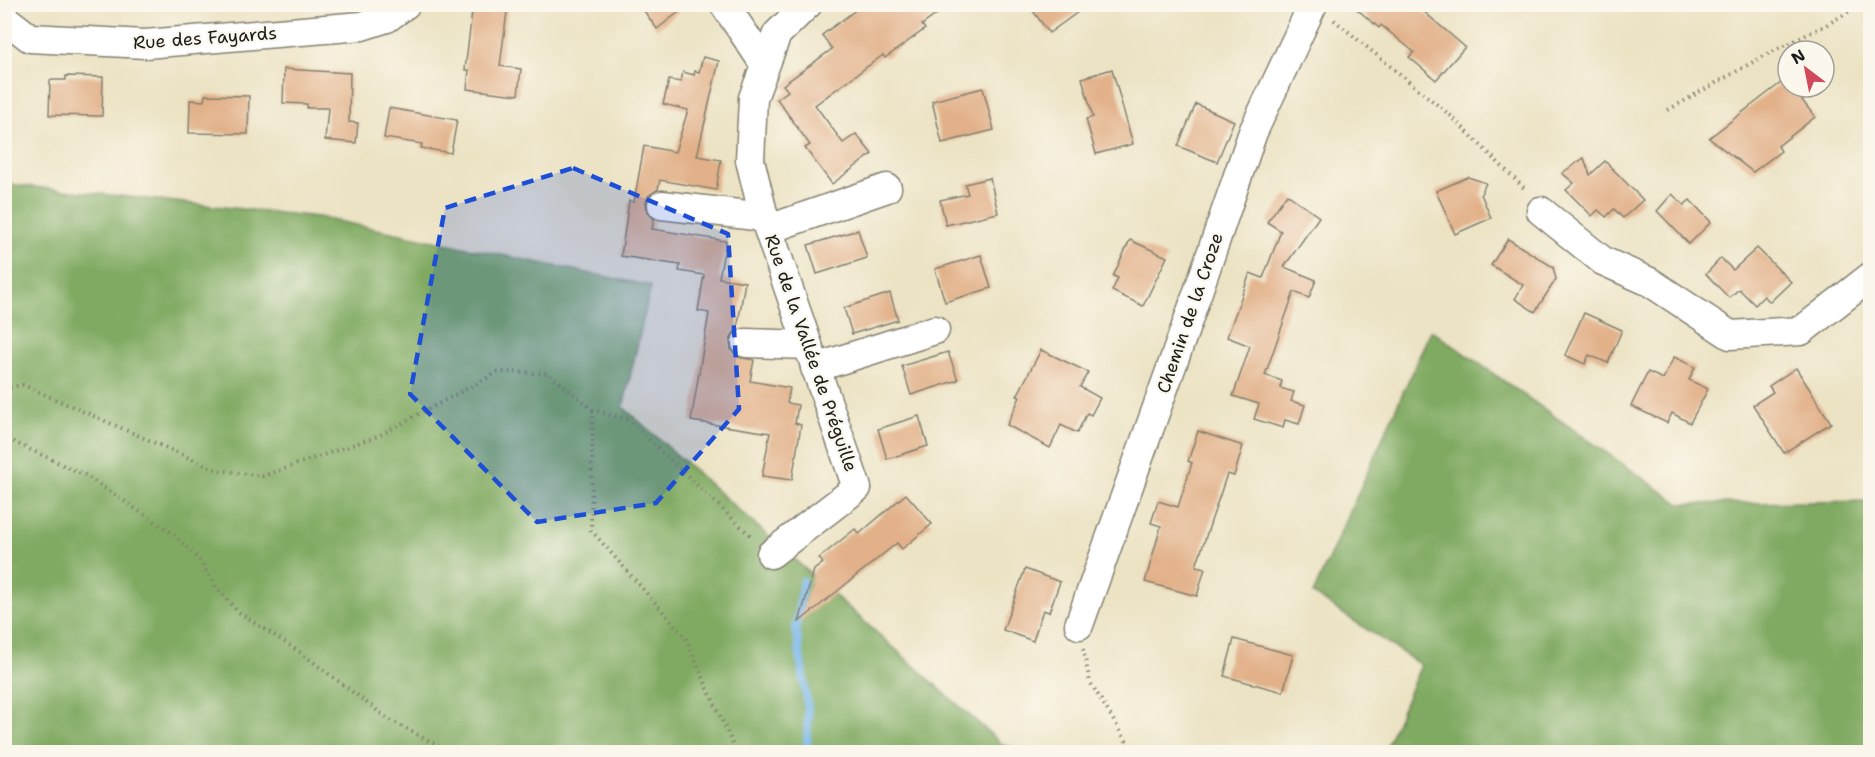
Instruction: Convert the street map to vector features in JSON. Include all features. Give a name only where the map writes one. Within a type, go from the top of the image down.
[{"type":"street","name":"Rue des Fayards","points":[[4,18],[30,38],[145,44],[362,26],[387,18],[406,4]]},
{"type":"street","points":[[724,4],[765,65]]},
{"type":"street","name":"Rue de la Vallée de Préguille","points":[[771,554],[857,488],[766,223],[750,160],[753,99],[765,65],[777,34],[808,4]]},
{"type":"street","name":"Chemin de la Croze","points":[[1079,625],[1253,132],[1323,12]]},
{"type":"street","points":[[766,223],[887,188]]},
{"type":"street","name":"Rue de la Vallée de Préguille","points":[[662,205],[766,223]]},
{"type":"street","points":[[1541,211],[1603,261],[1650,282],[1730,335],[1801,331],[1870,277]]},
{"type":"street","points":[[746,343],[811,357],[935,330]]},
{"type":"path","points":[[1668,110],[1862,4]]},
{"type":"path","points":[[1323,12],[1451,116],[1522,184],[1541,211]]},
{"type":"path","points":[[4,388],[23,385],[218,470],[263,476],[378,436],[498,372],[548,373],[593,410],[628,420],[771,554]]},
{"type":"path","points":[[593,410],[591,530],[685,637],[736,753]]},
{"type":"path","points":[[4,434],[16,443],[85,475],[172,533],[197,557],[217,588],[237,611],[301,653],[387,718],[449,753]]},
{"type":"path","points":[[1079,625],[1090,682],[1133,753]]},
{"type":"highlighted area","points":[[573,168],[728,234],[739,409],[656,503],[537,522],[410,394],[445,208]]},
{"type":"green space","points":[[5,184],[318,217],[651,286],[623,407],[1003,745],[1030,752],[5,752]]},
{"type":"green space","points":[[1431,330],[1680,504],[1870,501],[1870,752],[1384,752],[1421,665],[1313,594]]},
{"type":"building","points":[[473,4],[508,4],[500,66],[521,69],[518,95],[467,89],[469,70],[465,70]]},
{"type":"building","points":[[639,4],[689,4],[657,29]]},
{"type":"building","points":[[864,4],[951,4],[922,25],[925,29],[885,58],[883,55],[815,105],[843,143],[856,134],[872,154],[832,184],[805,148],[810,145],[777,99],[788,91],[783,85],[832,49],[822,35]]},
{"type":"building","points":[[1028,4],[1089,4],[1049,33]]},
{"type":"building","points":[[1351,4],[1415,4],[1465,47],[1436,80],[1409,57],[1414,52],[1381,25],[1379,28]]},
{"type":"building","points":[[703,57],[719,61],[697,156],[721,160],[716,190],[660,180],[658,189],[648,196],[647,211],[654,219],[652,229],[726,241],[719,278],[745,282],[737,329],[730,342],[731,350],[738,357],[754,360],[750,381],[790,388],[787,403],[798,405],[795,423],[801,425],[792,480],[762,476],[770,433],[691,421],[709,313],[698,311],[704,275],[679,271],[680,265],[621,256],[629,201],[634,202],[644,146],[675,152],[688,110],[663,104],[669,80],[681,82],[683,72],[694,75],[695,71],[699,72]]},
{"type":"building","points":[[284,69],[350,73],[349,122],[358,123],[356,143],[325,140],[328,108],[307,108],[307,104],[283,103]]},
{"type":"building","points":[[1112,69],[1133,144],[1096,154],[1086,119],[1093,117],[1082,78]]},
{"type":"building","points":[[66,76],[103,77],[102,116],[49,115],[50,80],[66,80]]},
{"type":"building","points":[[1776,87],[1776,99],[1801,99],[1815,117],[1778,146],[1781,151],[1753,172],[1709,138]]},
{"type":"building","points":[[983,88],[994,130],[942,143],[932,101]]},
{"type":"building","points":[[205,95],[249,96],[248,134],[189,133],[190,100],[204,101]]},
{"type":"building","points":[[1196,104],[1234,121],[1217,162],[1178,146]]},
{"type":"building","points":[[389,108],[457,120],[451,153],[421,148],[422,144],[384,138]]},
{"type":"building","points":[[1584,158],[1590,175],[1605,161],[1643,200],[1623,218],[1614,209],[1606,217],[1598,210],[1592,216],[1566,190],[1574,183],[1562,173]]},
{"type":"building","points":[[1468,177],[1486,183],[1481,194],[1491,218],[1455,234],[1436,191]]},
{"type":"building","points":[[990,178],[998,213],[946,225],[940,200],[968,194],[965,184]]},
{"type":"building","points":[[1287,194],[1319,217],[1284,267],[1316,280],[1309,298],[1294,292],[1265,375],[1282,381],[1280,388],[1294,392],[1291,401],[1305,405],[1299,424],[1285,420],[1283,428],[1254,419],[1259,404],[1233,396],[1250,346],[1227,337],[1250,273],[1263,278],[1281,231],[1267,222]]},
{"type":"building","points":[[1672,194],[1684,205],[1690,200],[1711,222],[1689,244],[1657,211]]},
{"type":"building","points":[[858,230],[867,258],[817,274],[808,245]]},
{"type":"building","points":[[1508,239],[1553,267],[1556,279],[1535,312],[1515,299],[1523,285],[1491,265]]},
{"type":"building","points":[[1130,240],[1167,257],[1143,306],[1112,291],[1118,278],[1113,276]]},
{"type":"building","points":[[1757,248],[1791,282],[1770,302],[1764,296],[1755,305],[1739,289],[1729,298],[1706,274],[1721,258],[1733,270]]},
{"type":"building","points":[[981,255],[991,288],[945,302],[935,269]]},
{"type":"building","points":[[890,293],[898,320],[852,334],[844,308]]},
{"type":"building","points":[[1584,313],[1622,330],[1608,363],[1589,355],[1585,364],[1565,355]]},
{"type":"building","points":[[1041,350],[1088,372],[1080,387],[1100,398],[1091,415],[1087,413],[1077,433],[1061,425],[1050,448],[1007,425],[1020,397],[1017,396]]},
{"type":"building","points":[[948,352],[958,380],[911,395],[902,366]]},
{"type":"building","points":[[1674,357],[1695,367],[1689,380],[1708,389],[1690,423],[1672,413],[1667,423],[1631,406],[1648,372],[1663,379]]},
{"type":"building","points":[[1796,368],[1831,423],[1784,453],[1753,405],[1773,392],[1769,386]]},
{"type":"building","points":[[919,416],[928,446],[887,459],[878,429]]},
{"type":"building","points":[[1198,431],[1243,446],[1234,476],[1227,474],[1196,566],[1205,568],[1197,596],[1145,582],[1161,526],[1151,523],[1158,501],[1178,507],[1192,463],[1188,461]]},
{"type":"building","points":[[906,494],[932,524],[902,549],[897,543],[799,622],[814,570],[823,563],[819,558],[855,529],[859,534]]},
{"type":"building","points":[[1025,569],[1060,582],[1049,612],[1043,610],[1033,641],[1003,630]]},
{"type":"building","points":[[1234,639],[1293,655],[1283,692],[1224,676]]},
{"type":"waterway","points":[[803,581],[796,628],[808,710],[807,752]]}]
